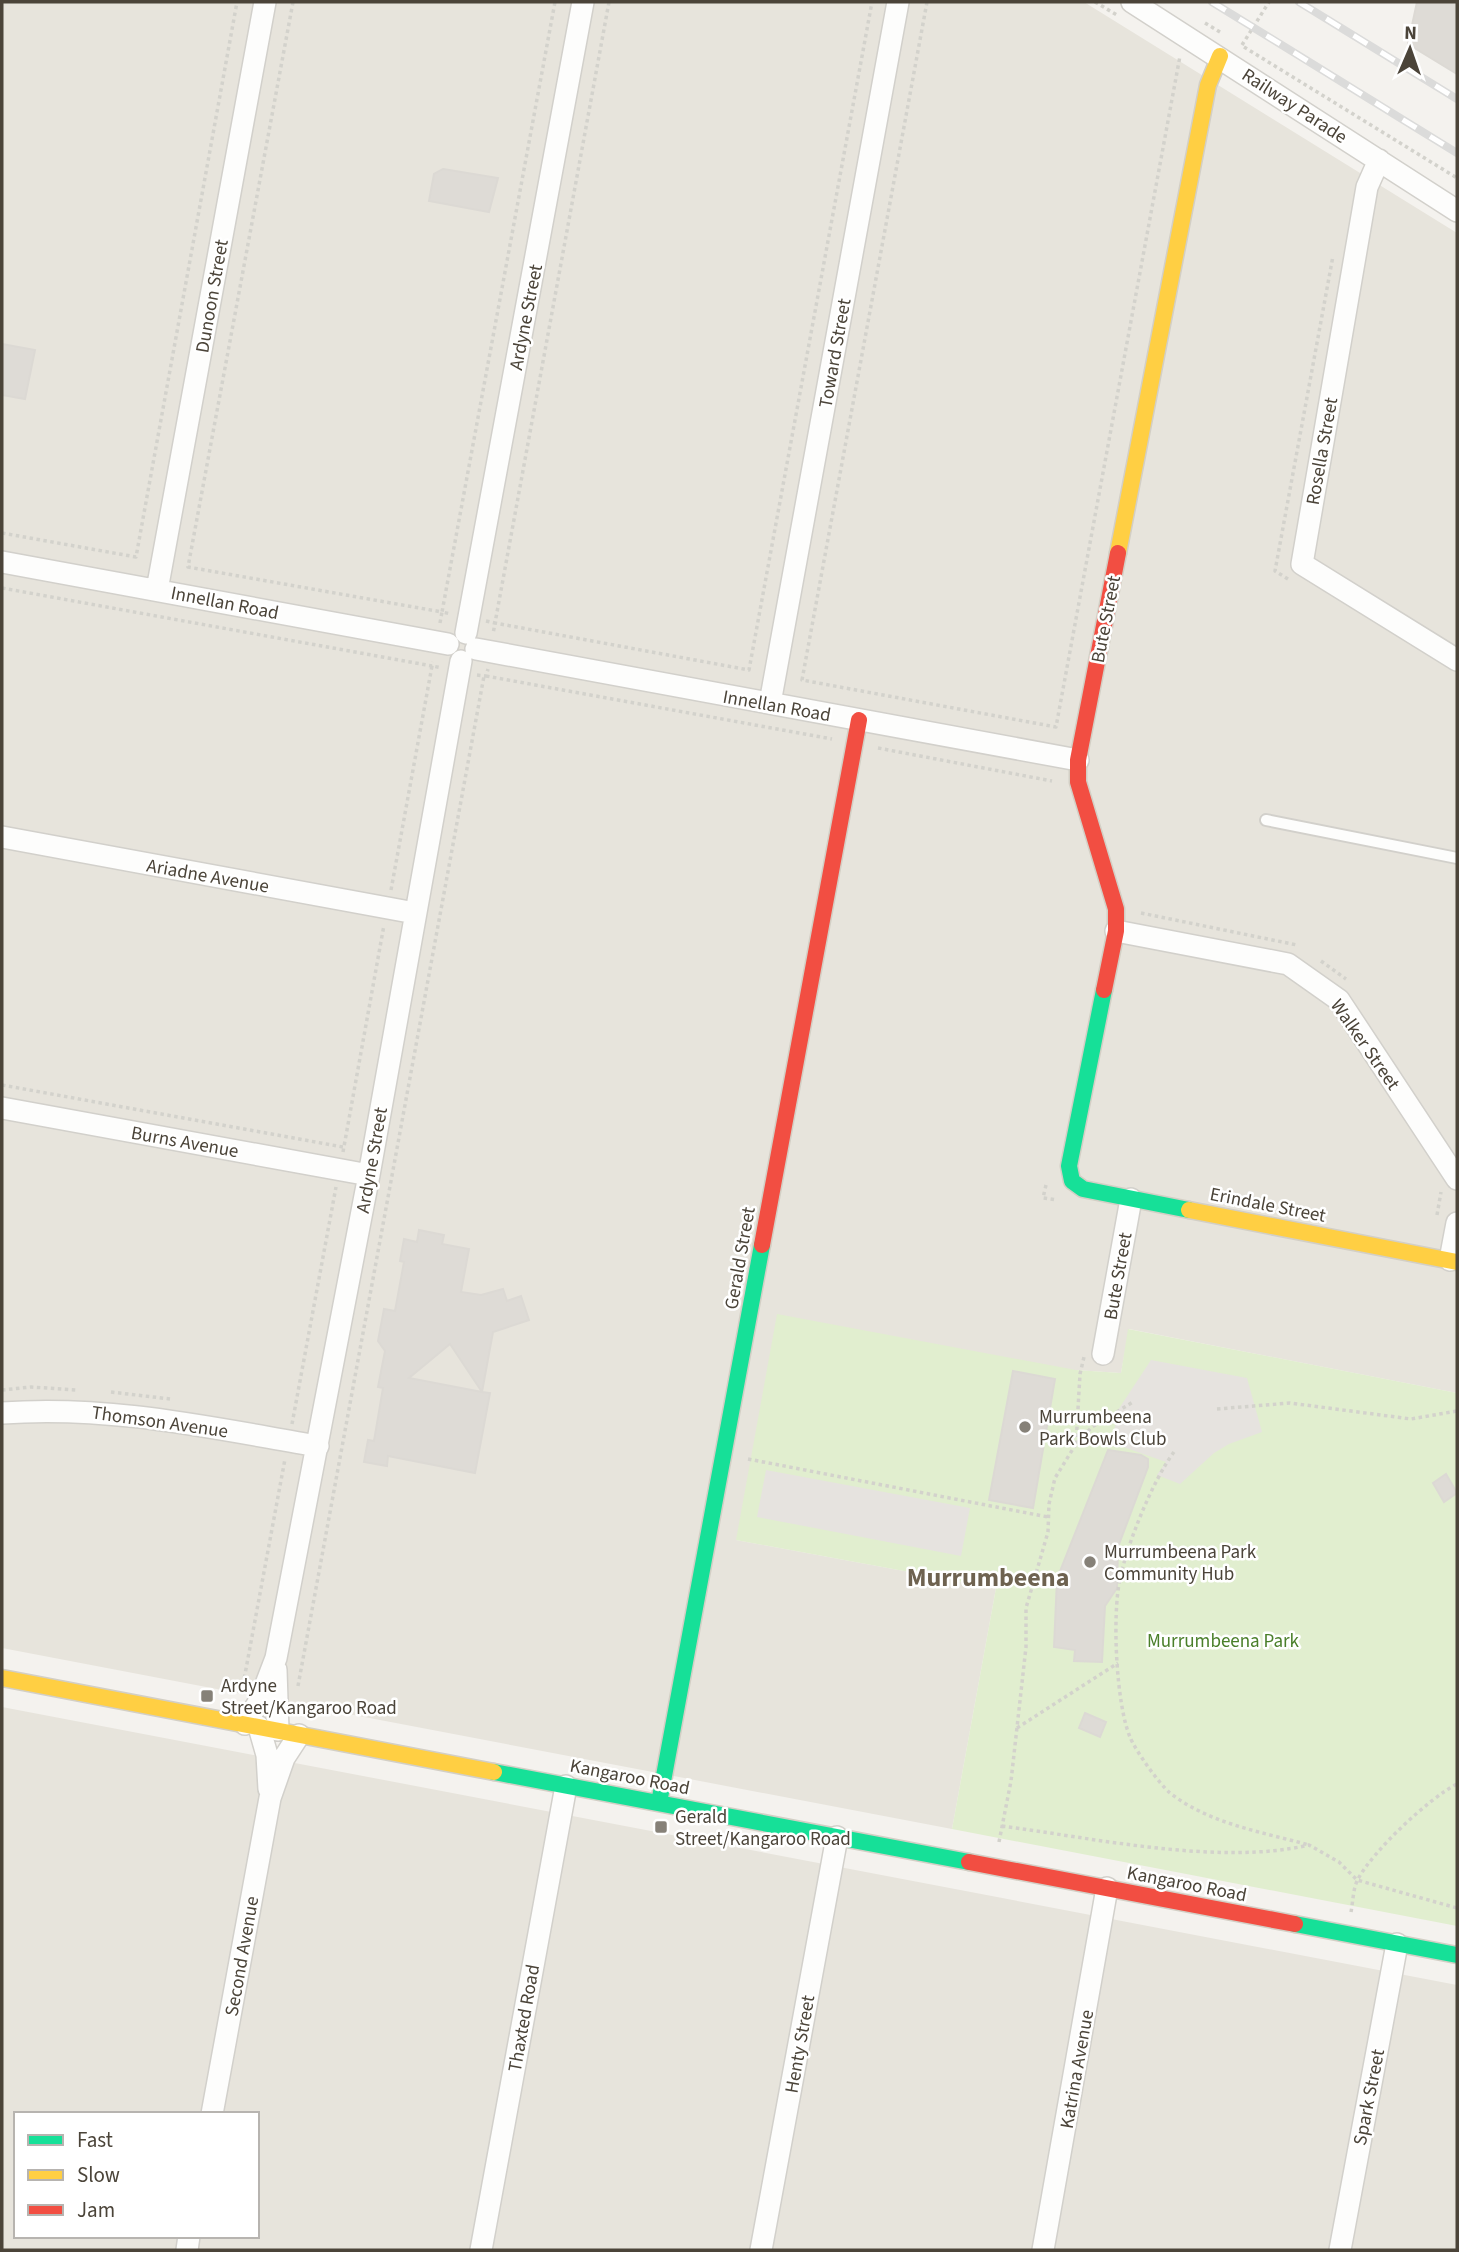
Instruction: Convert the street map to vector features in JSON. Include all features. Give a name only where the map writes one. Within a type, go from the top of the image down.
[{"type":"street","name":"Dunoon Street","points":[[157,590],[265,2]]},
{"type":"street","name":"Ardyne Street","points":[[270,1729],[276,1658],[369,1175],[458,646],[583,2]]},
{"type":"street","name":"Toward Street","points":[[770,704],[898,2]]},
{"type":"street","name":"Railway Parade","points":[[1132,2],[1225,47],[1379,160],[1457,211]]},
{"type":"street","name":"Bute Street","points":[[1072,1181],[1069,1166],[1115,931],[1116,909],[1078,782],[1078,760],[1208,85],[1225,47]]},
{"type":"street","name":"Rosella Street","points":[[1379,160],[1367,187],[1302,564],[1457,660]]},
{"type":"street","name":"Innellan Road","points":[[2,562],[1078,760]]},
{"type":"street","name":"Gerald Street","points":[[659,1803],[859,720]]},
{"type":"street","name":"Ariadne Avenue","points":[[2,838],[415,913]]},
{"type":"street","name":"Walker Street","points":[[1115,931],[1288,964],[1339,1000],[1449,1184]]},
{"type":"street","name":"Burns Avenue","points":[[2,1108],[369,1175]]},
{"type":"street","name":"Erindale Street","points":[[1072,1181],[1083,1189],[1454,1261]]},
{"type":"street","name":"Bute Street","points":[[1103,1354],[1131,1199]]},
{"type":"street","points":[[1447,1223],[1454,1261]]},
{"type":"street","name":"Thomson Avenue","points":[[2,1413],[43,1410],[140,1415],[317,1446]]},
{"type":"street","name":"Ardyne Street","points":[[270,1729],[260,1700],[276,1658]]},
{"type":"street","name":"Kangaroo Road","points":[[2,1678],[1457,1955]]},
{"type":"street","name":"Second Avenue","points":[[212,2112],[270,1798],[284,1758],[270,1729]]},
{"type":"street","name":"Second Avenue","points":[[270,1729],[267,1755],[270,1798]]},
{"type":"street","name":"Thaxted Road","points":[[481,2250],[566,1786]]},
{"type":"street","name":"Henty Street","points":[[761,2250],[837,1837]]},
{"type":"street","name":"Katrina Avenue","points":[[1043,2250],[1107,1888]]},
{"type":"street","name":"Spark Street","points":[[1340,2250],[1396,1944]]},
{"type":"lane","points":[[1266,820],[1457,858]]},
{"type":"path","points":[[2,533],[135,557],[237,2]]},
{"type":"path","points":[[293,2],[188,567],[442,612]]},
{"type":"path","points":[[2,588],[432,666],[458,646],[442,612],[555,2]]},
{"type":"path","points":[[609,2],[495,623],[749,670],[872,2]]},
{"type":"path","points":[[927,2],[802,680],[1056,727]]},
{"type":"path","points":[[1269,2],[1242,45],[1457,178]]},
{"type":"path","points":[[1194,16],[1225,47]]},
{"type":"path","points":[[1057,793],[1051,755],[1180,54]]},
{"type":"path","points":[[296,1692],[485,676],[1053,781]]},
{"type":"path","points":[[1137,912],[1293,942],[1303,948]]},
{"type":"path","points":[[1313,955],[1350,983]]},
{"type":"path","points":[[2,1085],[344,1147]]},
{"type":"path","points":[[1046,1184],[1043,1198],[1070,1203]]},
{"type":"path","points":[[1447,1223],[1449,1184]]},
{"type":"path","points":[[1076,1444],[1082,1357],[1103,1354]]},
{"type":"path","points":[[1133,1402],[1092,1427],[1076,1444],[1055,1478],[1039,1573],[1026,1608],[1026,1647],[1002,1826],[1226,1852],[1283,1851],[1309,1845]]},
{"type":"path","points":[[1217,1409],[1290,1403],[1411,1419],[1457,1411]]},
{"type":"path","points":[[1174,1452],[1157,1475],[1119,1579],[1119,1691],[1130,1738],[1168,1792],[1206,1816],[1309,1845],[1339,1862],[1357,1880],[1457,1908]]},
{"type":"path","points":[[725,1455],[1048,1517]]},
{"type":"path","points":[[1017,1728],[1118,1663]]},
{"type":"path","points":[[1347,1934],[1357,1880],[1402,1826],[1442,1791],[1457,1784]]},
{"type":"shaded area","points":[[2,2],[1084,2],[1457,233],[1457,1393],[1129,1329],[1121,1373],[1076,1370],[736,1540],[996,1588],[952,1829],[2,1648]]},
{"type":"shaded area","points":[[1151,1360],[1247,1378],[1262,1432],[1229,1444],[1214,1453],[1180,1484],[1157,1475],[1166,1462],[1112,1443],[1118,1410]]},
{"type":"shaded area","points":[[766,1470],[970,1508],[961,1556],[757,1517]]},
{"type":"shaded area","points":[[2,1707],[1457,1985],[1457,2250],[2,2250]]},
{"type":"green space","name":"Murrumbeena Park","points":[[777,1314],[1076,1370],[1121,1373],[1128,1329],[1457,1393],[1457,1926],[952,1829],[996,1588],[736,1540]]},
{"type":"building","points":[[1417,2],[1457,2],[1457,74],[1408,44]]},
{"type":"building","points":[[443,169],[498,178],[489,212],[429,201],[434,174]]},
{"type":"building","points":[[2,344],[35,350],[25,399],[2,395]]},
{"type":"building","points":[[419,1230],[444,1235],[442,1244],[469,1249],[461,1292],[481,1295],[503,1289],[507,1301],[521,1296],[529,1320],[493,1332],[482,1392],[490,1393],[475,1473],[388,1456],[387,1466],[364,1462],[368,1440],[374,1441],[383,1388],[378,1387],[385,1351],[378,1341],[384,1309],[395,1311],[404,1262],[400,1261],[404,1239],[417,1242]],"holes":[[[450,1344],[482,1392],[409,1378]]]},
{"type":"building","name":"Murrumbeena Park Bowls Club","points":[[1013,1371],[1055,1379],[1033,1508],[989,1500]]},
{"type":"building","name":"Murrumbeena Park Community Hub","points":[[1108,1450],[1141,1455],[1148,1459],[1148,1467],[1118,1547],[1117,1588],[1105,1606],[1102,1662],[1074,1661],[1075,1650],[1054,1647],[1057,1579]]},
{"type":"building","points":[[1446,1474],[1457,1493],[1444,1502],[1433,1483]]},
{"type":"building","points":[[1085,1713],[1106,1722],[1100,1737],[1079,1728]]},
{"type":"railway","points":[[1212,2],[1457,153]]},
{"type":"railway","points":[[1299,2],[1457,99]]},
{"type":"traffic: fast","points":[[1104,990],[1069,1166],[1072,1181],[1083,1189],[1189,1210]]},
{"type":"traffic: fast","points":[[659,1803],[762,1245]]},
{"type":"traffic: fast","points":[[494,1772],[969,1862]]},
{"type":"traffic: fast","points":[[1295,1924],[1457,1955]]},
{"type":"traffic: slow","points":[[1118,553],[1208,85],[1220,56]]},
{"type":"traffic: slow","points":[[1189,1210],[1457,1262]]},
{"type":"traffic: slow","points":[[2,1678],[494,1772]]},
{"type":"traffic: jam","points":[[1104,990],[1116,931],[1116,909],[1078,782],[1078,760],[1118,553]]},
{"type":"traffic: jam","points":[[762,1245],[859,720]]},
{"type":"traffic: jam","points":[[969,1862],[1295,1924]]},
{"type":"place","name":"Murrumbeena Park Bowls Club","points":[[1025,1427]]},
{"type":"place","name":"Murrumbeena Park Community Hub","points":[[1090,1562]]},
{"type":"place","name":"Ardyne Street/Kangaroo Road","points":[[207,1696]]},
{"type":"place","name":"Gerald Street/Kangaroo Road","points":[[661,1827]]},
{"type":"district","name":"Murrumbeena","points":[[988,1577]]}]
